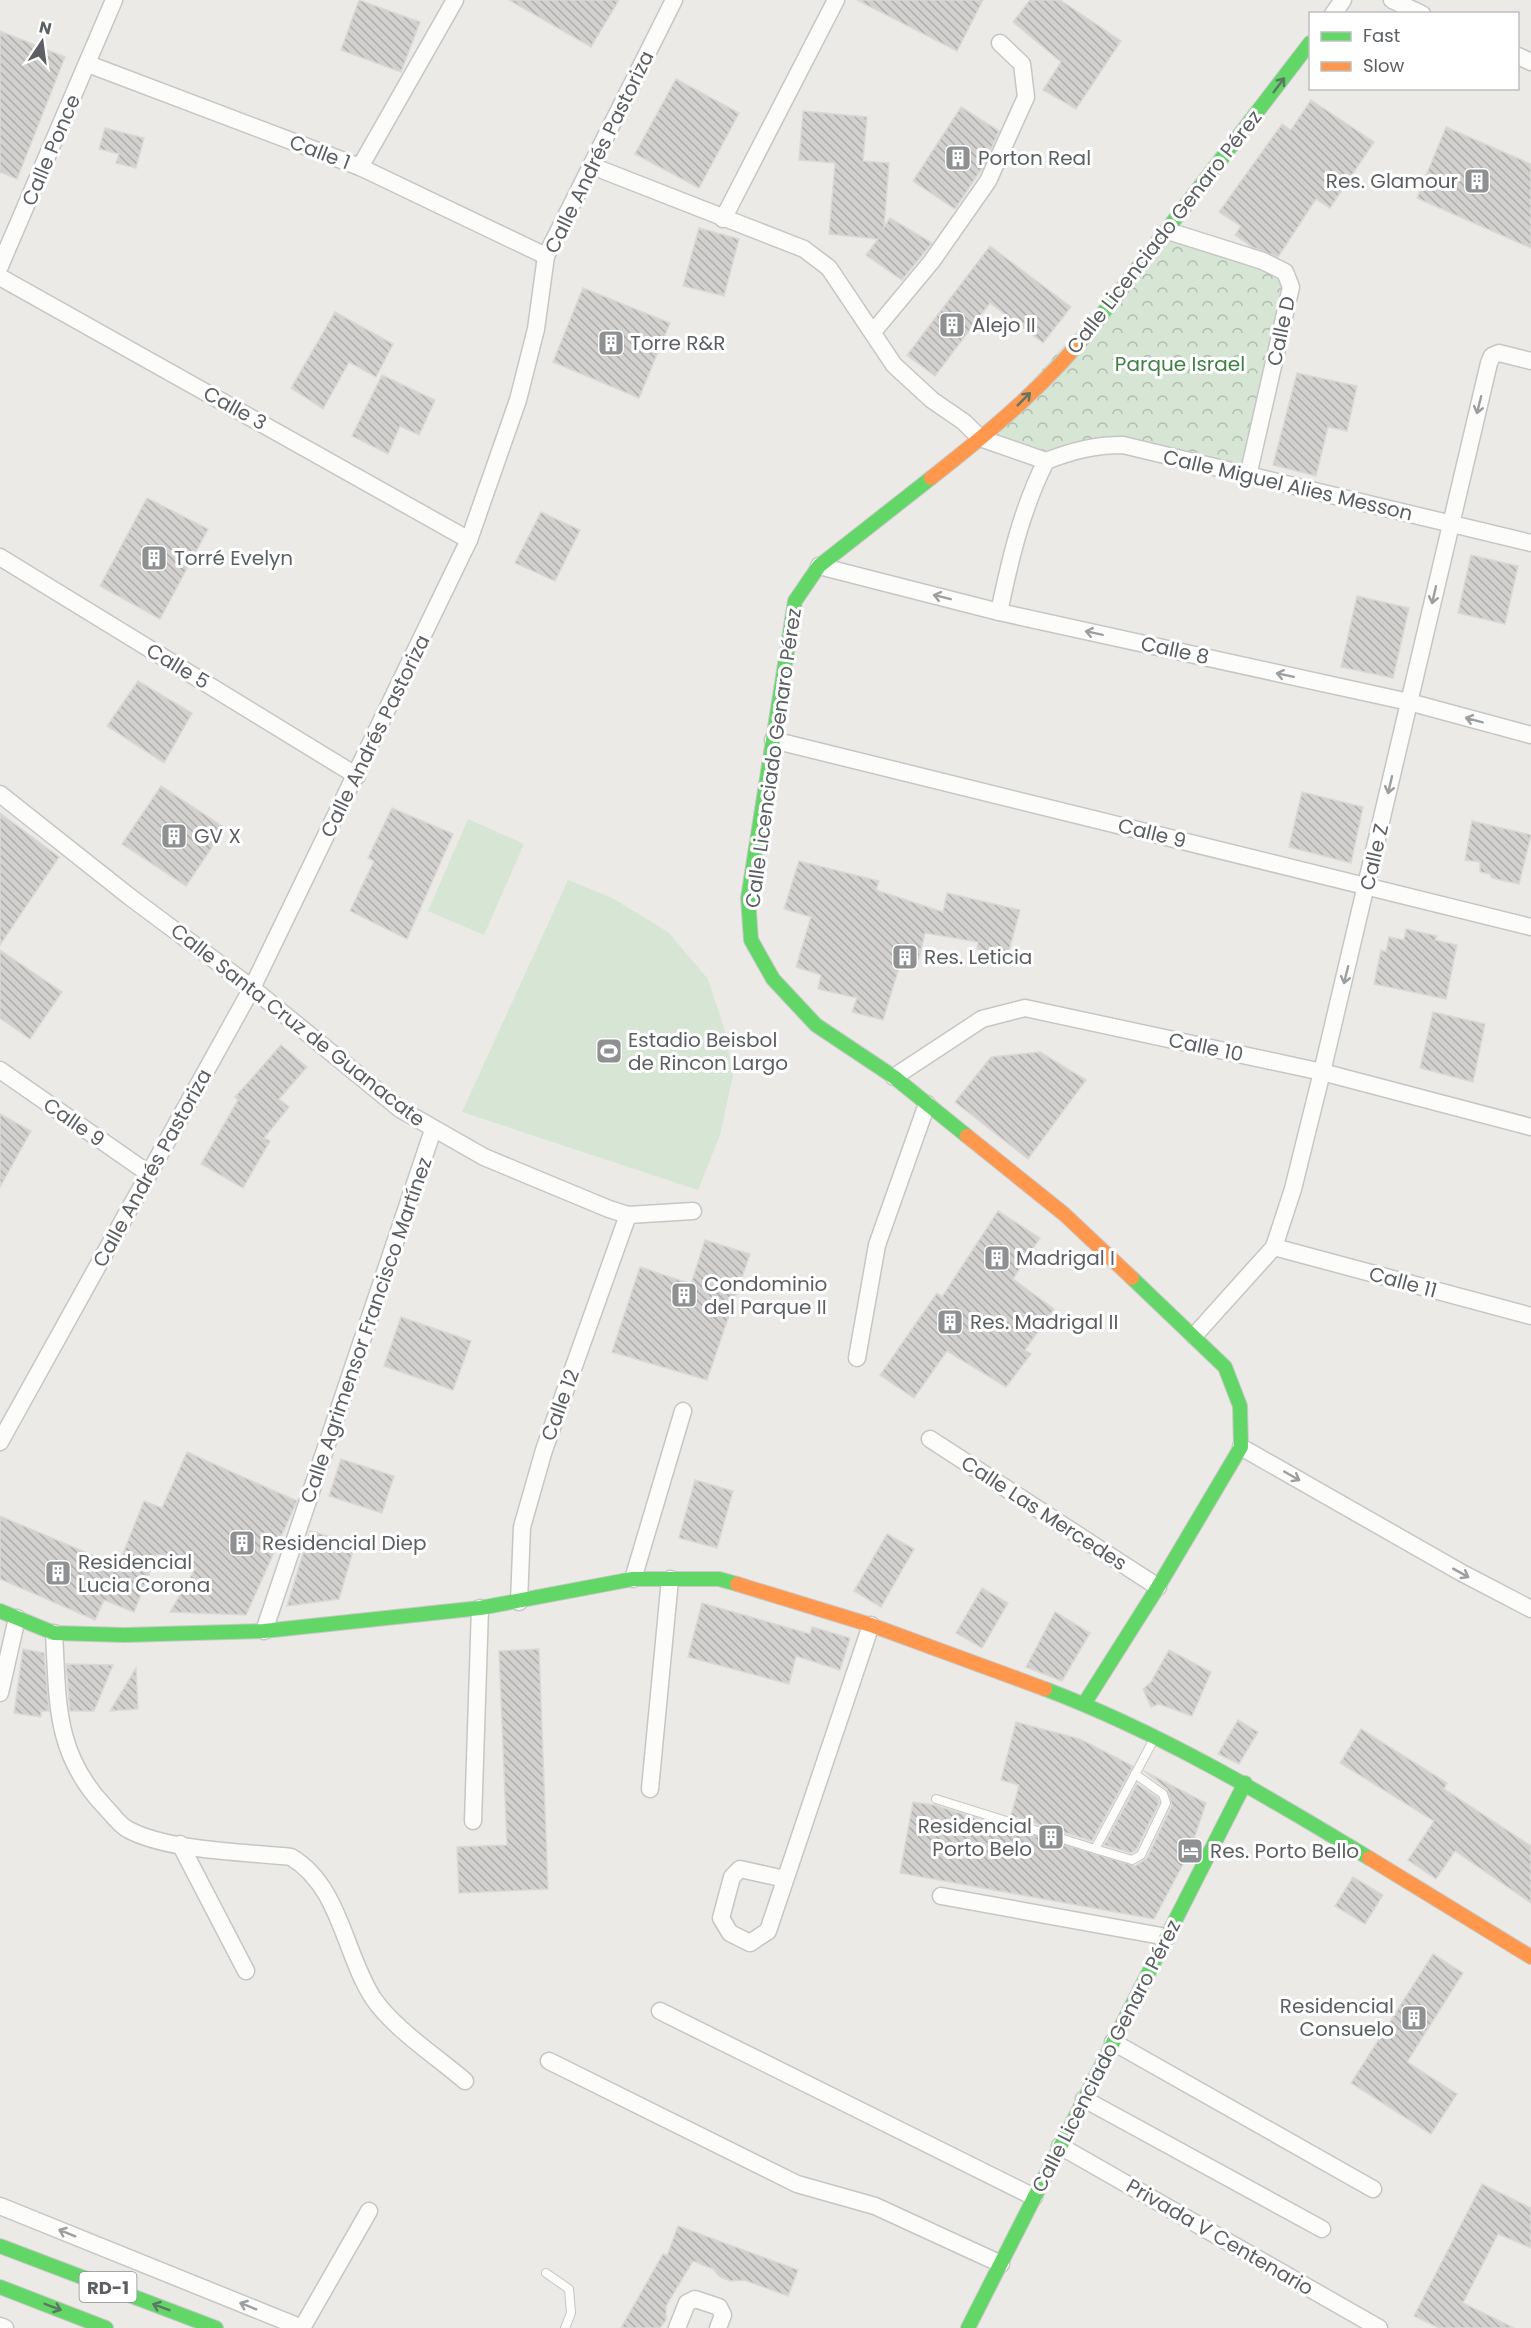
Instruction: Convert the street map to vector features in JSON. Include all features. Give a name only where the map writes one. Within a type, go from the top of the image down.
[{"type":"main road","name":"Calle Licenciado Genaro Pérez","points":[[1084,1704],[1158,1587],[1241,1447],[1243,1423],[1239,1395],[1225,1367],[1064,1214],[894,1077],[816,1025],[773,979],[751,940],[748,898],[795,601],[819,566],[997,426],[1080,343],[1309,46]]},
{"type":"main road","points":[[0,1611],[54,1633],[125,1635],[264,1631],[480,1608],[633,1579],[719,1579],[871,1625],[1084,1704],[1245,1783],[1531,1957]]},
{"type":"main road","name":"Calle Licenciado Genaro Pérez","points":[[968,2328],[1245,1783]]},
{"type":"main road","name":"RD-1","points":[[0,2246],[216,2328]]},
{"type":"main road","name":"RD-1","points":[[0,2287],[106,2328]]},
{"type":"street","name":"Calle Ponce","points":[[0,266],[114,0]]},
{"type":"street","points":[[360,167],[455,0]]},
{"type":"street","name":"Calle Andrés Pastoriza","points":[[0,1442],[252,988],[357,776],[469,540],[518,400],[536,329],[546,256],[674,0]]},
{"type":"street","points":[[723,219],[836,0]]},
{"type":"street","points":[[1392,0],[1418,12]]},
{"type":"street","points":[[873,332],[932,261],[988,181],[1026,97],[1022,64],[1000,43]]},
{"type":"street","name":"Calle 1","points":[[88,64],[360,167],[546,256]]},
{"type":"street","points":[[592,166],[804,249],[829,268],[894,365],[932,400],[964,422],[980,438],[1046,461],[1031,489],[1010,559],[999,612]]},
{"type":"street","name":"Calle D","points":[[1168,231],[1263,261],[1285,272],[1291,287],[1248,476]]},
{"type":"street","name":"Calle 3","points":[[0,277],[469,540]]},
{"type":"street","name":"Calle Z","points":[[1194,1336],[1274,1247],[1293,1189],[1367,886],[1489,363],[1492,356],[1498,353],[1531,361]]},
{"type":"street","name":"Calle Miguel Alies Messon","points":[[1046,461],[1074,450],[1097,445],[1122,445],[1531,543]]},
{"type":"street","name":"Calle 5","points":[[0,557],[357,776]]},
{"type":"street","name":"Calle 8","points":[[819,566],[999,612],[1409,702],[1531,735]]},
{"type":"street","name":"Calle 9","points":[[773,740],[1531,927]]},
{"type":"street","name":"Calle Santa Cruz de Guanacate","points":[[0,794],[130,897],[252,988],[400,1109],[433,1130],[484,1157],[628,1215],[693,1211]]},
{"type":"street","name":"Calle 10","points":[[894,1077],[982,1019],[1024,1008],[1322,1071],[1531,1127]]},
{"type":"street","name":"Calle 9","points":[[0,1070],[148,1173]]},
{"type":"street","points":[[857,1358],[877,1245],[927,1104]]},
{"type":"street","name":"Calle Agrimensor Francisco Martínez","points":[[264,1631],[433,1130]]},
{"type":"street","name":"Calle 12","points":[[519,1602],[522,1527],[544,1450],[628,1215]]},
{"type":"street","name":"Calle 11","points":[[1274,1247],[1531,1316]]},
{"type":"street","points":[[633,1579],[683,1411]]},
{"type":"street","name":"Calle Las Mercedes","points":[[930,1439],[1158,1587]]},
{"type":"street","points":[[1241,1447],[1462,1573],[1531,1609]]},
{"type":"street","points":[[650,1789],[670,1579]]},
{"type":"street","points":[[473,1821],[480,1608]]},
{"type":"street","points":[[0,1693],[17,1618]]},
{"type":"street","points":[[785,1879],[740,1869],[732,1877],[721,1917],[730,1933],[750,1943],[768,1931],[871,1625]]},
{"type":"street","points":[[54,1633],[59,1717],[71,1760],[91,1792],[127,1830],[162,1842],[291,1857],[309,1868],[323,1889],[372,1996],[384,2012],[465,2081]]},
{"type":"street","points":[[180,1844],[246,1971]]},
{"type":"street","points":[[941,1896],[1167,1937]]},
{"type":"street","points":[[660,2011],[1034,2198]]},
{"type":"street","points":[[1113,2042],[1373,2189]]},
{"type":"street","points":[[549,2061],[797,2184],[875,2206],[1001,2264]]},
{"type":"street","points":[[1084,2099],[1322,2229]]},
{"type":"street","name":"Privada V Centenario","points":[[1060,2146],[1379,2328]]},
{"type":"street","points":[[0,2206],[302,2328],[369,2211]]},
{"type":"street","points":[[677,2328],[687,2303],[695,2299],[719,2307],[723,2315],[718,2328]]},
{"type":"street","points":[[0,2326],[5,2328]]},
{"type":"lane","points":[[1095,1849],[1154,1739]]},
{"type":"lane","points":[[936,1799],[1132,1860],[1141,1855],[1166,1803],[1163,1794],[1135,1774]]},
{"type":"lane","points":[[546,2273],[569,2289],[571,2313],[565,2328]]},
{"type":"green space","name":"Parque Israel","points":[[1168,231],[1285,272],[1248,476],[1123,445],[1046,461],[980,438]]},
{"type":"green space","points":[[468,819],[524,844],[484,935],[428,911]]},
{"type":"green space","name":"Estadio Beisbol de Rincon Largo","points":[[568,880],[612,898],[668,932],[708,979],[724,1028],[733,1075],[720,1135],[698,1190],[462,1112]]},
{"type":"building","points":[[359,0],[420,22],[401,72],[341,50]]},
{"type":"building","points":[[509,0],[619,0],[591,47]]},
{"type":"building","points":[[857,0],[983,0],[957,51]]},
{"type":"building","points":[[1030,0],[1060,0],[1121,41],[1076,109],[1043,90],[1061,62],[1013,22]]},
{"type":"building","points":[[0,31],[65,57],[17,179],[0,172]]},
{"type":"building","points":[[676,79],[739,113],[699,188],[635,154]]},
{"type":"building","points":[[1311,100],[1374,142],[1330,208],[1316,199],[1278,257],[1252,247],[1235,235],[1241,226],[1219,212],[1282,124],[1291,130]]},
{"type":"building","name":"Porton Real","points":[[961,107],[999,131],[983,167],[955,209],[913,181]]},
{"type":"building","points":[[803,111],[867,117],[863,161],[889,163],[884,227],[890,218],[932,243],[902,280],[866,255],[878,239],[829,234],[835,163],[799,160]]},
{"type":"building","name":"Res. Glamour","points":[[1446,127],[1531,164],[1531,248],[1417,198]]},
{"type":"building","points":[[105,128],[144,138],[136,168],[116,163],[119,154],[99,149]]},
{"type":"building","points":[[699,228],[739,239],[724,296],[683,286]]},
{"type":"building","name":"Alejo II","points":[[990,246],[1071,307],[1043,343],[990,303],[935,376],[907,355]]},
{"type":"building","name":"Torre R&R","points":[[583,288],[670,323],[639,398],[553,362]]},
{"type":"building","points":[[335,312],[393,344],[376,377],[349,362],[323,409],[291,388]]},
{"type":"building","points":[[1297,373],[1357,386],[1347,431],[1328,427],[1316,476],[1273,465]]},
{"type":"building","points":[[382,375],[435,400],[419,435],[400,426],[388,454],[352,436]]},
{"type":"building","name":"Torré Evelyn","points":[[147,498],[208,529],[160,619],[100,586]]},
{"type":"building","points":[[541,512],[580,530],[555,581],[515,563]]},
{"type":"building","points":[[1471,555],[1518,566],[1505,624],[1458,613]]},
{"type":"building","points":[[1357,596],[1409,608],[1393,678],[1341,667]]},
{"type":"building","points":[[138,681],[192,713],[164,763],[107,726]]},
{"type":"building","name":"GV X","points":[[161,786],[225,828],[186,886],[122,844]]},
{"type":"building","points":[[1302,792],[1363,807],[1351,863],[1289,847]]},
{"type":"building","points":[[392,808],[453,834],[407,939],[350,911],[374,861],[368,858]]},
{"type":"building","points":[[0,813],[59,857],[0,945]]},
{"type":"building","points":[[1472,821],[1531,835],[1519,884],[1492,878],[1490,874],[1480,872],[1480,862],[1465,860]]},
{"type":"building","points":[[799,861],[879,881],[876,890],[943,912],[947,893],[1020,910],[1006,962],[989,958],[990,952],[977,949],[978,942],[925,933],[919,958],[912,965],[901,961],[883,1020],[852,1012],[857,998],[818,989],[821,975],[796,967],[811,917],[784,909]]},
{"type":"building","points":[[1406,929],[1437,936],[1435,940],[1457,945],[1446,999],[1374,984],[1381,950],[1386,952],[1389,937],[1404,940]]},
{"type":"building","points":[[0,950],[62,992],[30,1039],[0,1018]]},
{"type":"building","points":[[1433,1012],[1485,1024],[1473,1082],[1420,1068]]},
{"type":"building","points":[[281,1045],[307,1067],[279,1099],[289,1107],[264,1138],[270,1141],[243,1188],[201,1164],[238,1100],[235,1097]]},
{"type":"building","points":[[1040,1052],[1086,1080],[1028,1159],[955,1102],[991,1057]]},
{"type":"building","points":[[0,1114],[31,1131],[0,1187]]},
{"type":"building","points":[[998,1211],[1040,1238],[1013,1279],[1054,1309],[1025,1350],[1031,1354],[1006,1387],[947,1351],[914,1398],[880,1375],[937,1293],[942,1297]]},
{"type":"building","points":[[705,1240],[750,1254],[707,1380],[612,1352],[640,1267],[691,1284]]},
{"type":"building","points":[[401,1317],[471,1341],[453,1390],[384,1366]]},
{"type":"building","points":[[187,1452],[297,1501],[246,1615],[170,1612],[195,1569],[157,1554],[134,1612],[104,1600],[95,1620],[0,1579],[0,1516],[118,1566],[144,1501],[162,1508]]},
{"type":"building","points":[[341,1459],[394,1476],[382,1513],[329,1496]]},
{"type":"building","points":[[695,1480],[733,1491],[717,1548],[679,1538]]},
{"type":"building","points":[[310,1531],[355,1544],[339,1599],[287,1606]]},
{"type":"building","points":[[887,1534],[914,1549],[881,1607],[854,1591]]},
{"type":"building","points":[[982,1588],[1008,1603],[982,1648],[956,1633]]},
{"type":"building","points":[[702,1603],[810,1634],[812,1627],[850,1638],[840,1670],[796,1656],[789,1684],[688,1657]]},
{"type":"building","points":[[1055,1612],[1090,1633],[1062,1681],[1026,1667]]},
{"type":"building","points":[[23,1649],[44,1653],[49,1711],[41,1711],[41,1717],[14,1713]]},
{"type":"building","points":[[539,1649],[548,1889],[459,1893],[457,1847],[507,1845],[499,1651]]},
{"type":"building","points":[[1169,1650],[1211,1672],[1192,1716],[1159,1704],[1151,1707],[1143,1689],[1151,1682]]},
{"type":"building","points":[[66,1664],[113,1665],[94,1711],[70,1711]]},
{"type":"building","points":[[136,1668],[138,1709],[110,1711]]},
{"type":"building","points":[[1238,1720],[1258,1732],[1239,1764],[1218,1754]]},
{"type":"building","points":[[1016,1722],[1080,1739],[1133,1766],[1092,1841],[1011,1816],[1019,1785],[1001,1780]]},
{"type":"building","points":[[1361,1729],[1447,1783],[1444,1789],[1531,1846],[1531,1903],[1455,1851],[1436,1879],[1408,1860],[1434,1821],[1340,1763]]},
{"type":"building","name":"Residencial Porto Belo","points":[[1144,1771],[1206,1803],[1190,1851],[1154,1919],[900,1873],[913,1802],[934,1805],[1135,1866],[1147,1858],[1172,1805],[1167,1789]]},
{"type":"building","points":[[1137,1784],[1158,1798],[1159,1803],[1136,1850],[1131,1853],[1104,1845]]},
{"type":"building","points":[[1353,1877],[1383,1895],[1365,1924],[1335,1906]]},
{"type":"building","name":"Residencial Consuelo","points":[[1433,1954],[1463,1973],[1407,2062],[1457,2094],[1431,2134],[1351,2083]]},
{"type":"building","points":[[1482,2184],[1531,2208],[1531,2248],[1498,2234],[1463,2303],[1514,2328],[1439,2328],[1414,2316]]},
{"type":"building","points":[[678,2226],[798,2270],[788,2296],[744,2280],[731,2281],[720,2277],[713,2269],[693,2261],[666,2306],[666,2320],[660,2328],[621,2328],[663,2254],[667,2256]]},
{"type":"traffic: fast","points":[[1097,321],[1309,44]]},
{"type":"traffic: fast","points":[[931,478],[819,566],[795,601],[748,898],[751,940],[773,979],[816,1025],[894,1077],[967,1136]]},
{"type":"traffic: fast","points":[[1084,1704],[1158,1587],[1241,1447],[1240,1406],[1225,1367],[1132,1278]]},
{"type":"traffic: fast","points":[[0,1611],[54,1633],[125,1635],[264,1631],[480,1608],[633,1579],[719,1579],[737,1584]]},
{"type":"traffic: fast","points":[[1045,1689],[1129,1725],[1211,1766],[1369,1858]]},
{"type":"traffic: fast","points":[[968,2328],[1245,1783]]},
{"type":"traffic: fast","points":[[0,2246],[216,2328]]},
{"type":"traffic: fast","points":[[0,2287],[106,2328]]},
{"type":"traffic: slow","points":[[931,478],[1019,405],[1060,365],[1097,321]]},
{"type":"traffic: slow","points":[[967,1136],[1064,1214],[1132,1278]]},
{"type":"traffic: slow","points":[[737,1584],[871,1625],[1045,1689]]},
{"type":"traffic: slow","points":[[1369,1858],[1531,1957]]},
{"type":"place","name":"Porton Real","points":[[958,158]]},
{"type":"place","name":"Res. Glamour","points":[[1477,181]]},
{"type":"place","name":"Alejo II","points":[[952,325]]},
{"type":"place","name":"Torre R&R","points":[[611,343]]},
{"type":"place","name":"Torré Evelyn","points":[[154,558]]},
{"type":"place","name":"GV X","points":[[174,836]]},
{"type":"place","name":"Res. Leticia","points":[[905,957]]},
{"type":"place","name":"Estadio Beisbol de Rincon Largo","points":[[609,1051]]},
{"type":"place","name":"Madrigal I","points":[[997,1258]]},
{"type":"place","name":"Condominio del Parque II","points":[[684,1295]]},
{"type":"place","name":"Res. Madrigal II","points":[[950,1322]]},
{"type":"place","name":"Residencial Diep","points":[[242,1543]]},
{"type":"place","name":"Residencial Lucia Corona","points":[[58,1573]]},
{"type":"place","name":"Residencial Porto Belo","points":[[1051,1837]]},
{"type":"place","name":"Res. Porto Bello","points":[[1190,1851]]},
{"type":"place","name":"Residencial Consuelo","points":[[1414,2018]]}]
